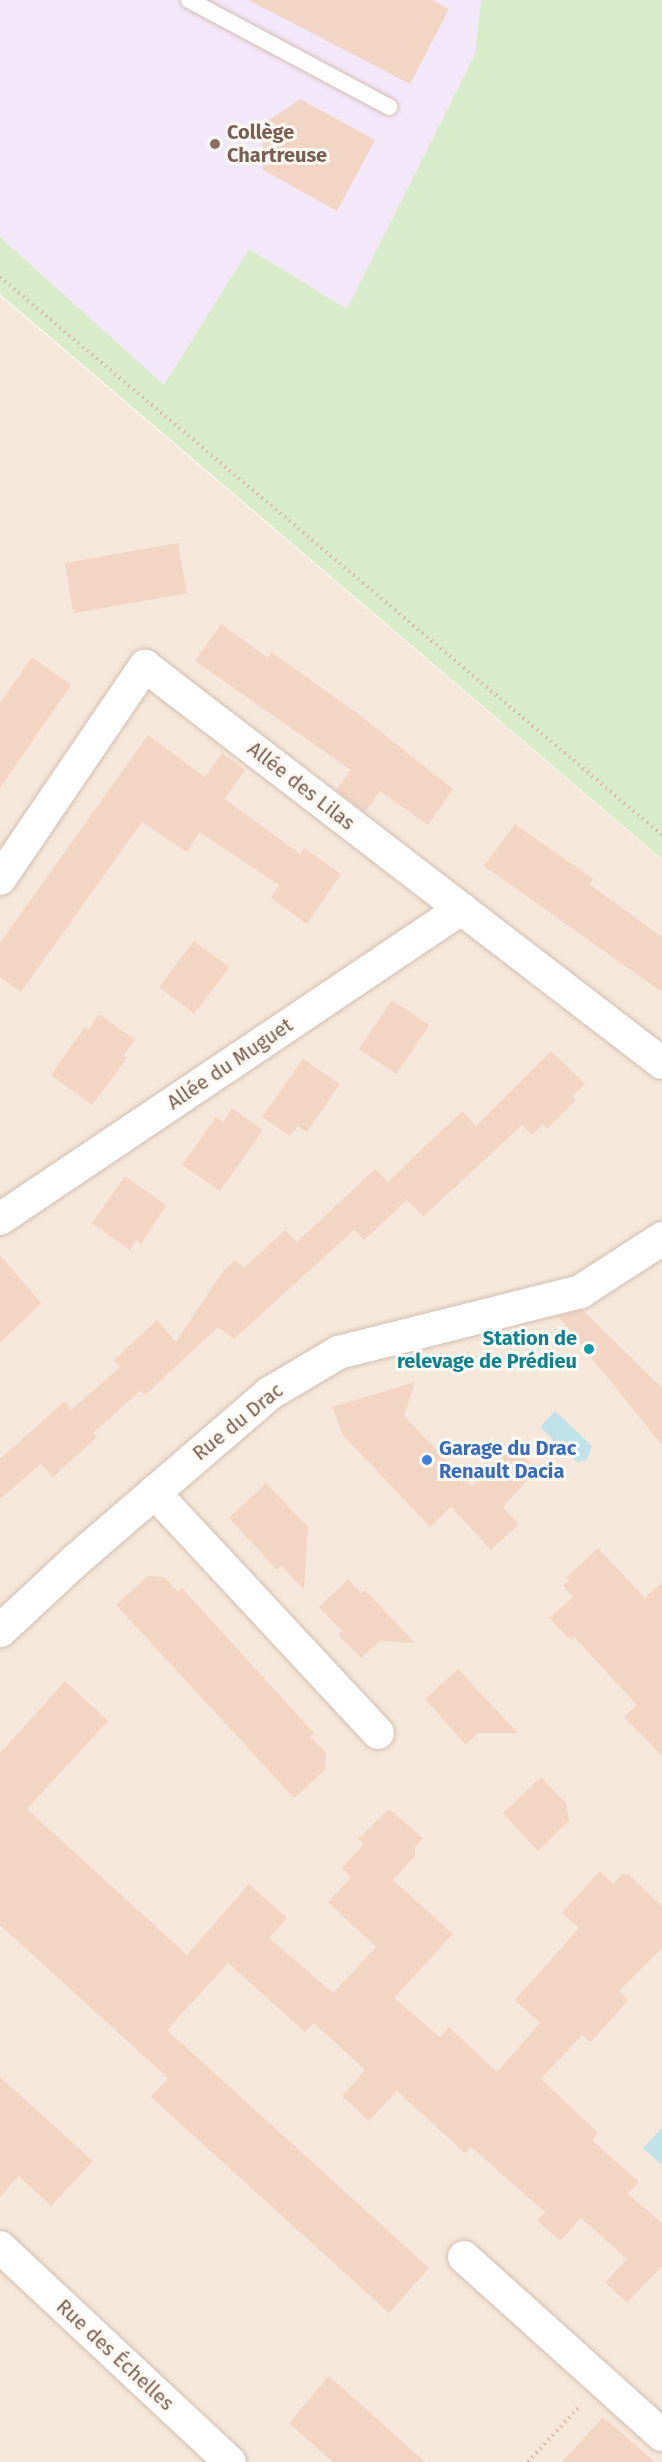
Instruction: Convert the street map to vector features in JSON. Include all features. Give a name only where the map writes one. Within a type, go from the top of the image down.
[{"type":"street","name":"Allée des Lilas","points":[[0,879],[145,666],[662,1063]]},
{"type":"street","name":"Allée du Muguet","points":[[0,1219],[461,909]]},
{"type":"street","name":"Rue du Drac","points":[[0,1630],[269,1393],[338,1352],[580,1292],[662,1238]]},
{"type":"street","points":[[154,1492],[378,1733]]},
{"type":"street","name":"Rue des Échelles","points":[[0,2247],[230,2462]]},
{"type":"street","points":[[464,2257],[662,2435]]},
{"type":"lane","points":[[189,0],[389,107]]},
{"type":"path","points":[[0,277],[662,835]]},
{"type":"path","points":[[528,2462],[602,2381]]},
{"type":"shaded area","name":"Collège Chartreuse","points":[[0,0],[481,0],[475,54],[347,309],[249,249],[164,386],[0,237]]},
{"type":"shaded area","points":[[0,296],[662,860],[662,2462],[0,2462]]},
{"type":"green space","points":[[481,0],[662,0],[662,859],[0,294],[0,237],[164,385],[249,249],[347,309],[475,54]]},
{"type":"water","points":[[555,1411],[592,1446],[587,1460],[577,1462],[540,1427]]},
{"type":"water","points":[[662,2128],[662,2163],[661,2164],[643,2148]]},
{"type":"building","points":[[248,0],[432,0],[449,9],[410,84]]},
{"type":"building","points":[[300,99],[375,140],[337,211],[263,170],[263,124]]},
{"type":"building","points":[[178,543],[187,593],[74,613],[65,563]]},
{"type":"building","points":[[221,624],[268,658],[271,652],[357,713],[453,789],[428,825],[380,791],[365,812],[336,790],[351,770],[195,661]]},
{"type":"building","points":[[32,657],[71,685],[0,788],[0,703]]},
{"type":"building","points":[[148,735],[205,777],[222,753],[245,770],[225,799],[300,854],[304,848],[341,874],[307,924],[271,898],[279,885],[199,832],[187,852],[142,822],[21,992],[0,977],[0,943]]},
{"type":"building","points":[[515,824],[593,879],[589,884],[662,937],[662,992],[484,866]]},
{"type":"building","points":[[194,941],[229,967],[194,1014],[159,987]]},
{"type":"building","points":[[392,1000],[429,1025],[396,1074],[359,1049]]},
{"type":"building","points":[[99,1014],[135,1040],[124,1055],[127,1058],[92,1105],[51,1075],[85,1027],[88,1030]]},
{"type":"building","points":[[551,1051],[585,1084],[572,1096],[576,1100],[547,1129],[543,1124],[532,1135],[522,1125],[424,1216],[399,1194],[406,1201],[364,1240],[354,1230],[234,1339],[218,1327],[145,1395],[141,1390],[93,1433],[97,1437],[53,1477],[41,1464],[0,1499],[0,1459],[65,1401],[71,1410],[120,1367],[114,1360],[157,1320],[176,1342],[223,1271],[235,1260],[244,1268],[285,1230],[297,1242],[375,1169],[388,1182],[462,1111],[476,1126]]},
{"type":"building","points":[[303,1059],[340,1084],[307,1132],[298,1126],[290,1136],[262,1117]]},
{"type":"building","points":[[232,1108],[263,1130],[220,1191],[182,1165],[216,1117],[223,1122]]},
{"type":"building","points":[[125,1176],[166,1205],[141,1244],[136,1240],[130,1250],[92,1223]]},
{"type":"building","points":[[0,1255],[41,1303],[0,1343]]},
{"type":"building","points":[[583,1310],[662,1388],[662,1445],[558,1316]]},
{"type":"building","points":[[415,1382],[404,1416],[472,1486],[514,1446],[537,1470],[503,1507],[519,1524],[491,1550],[451,1507],[430,1527],[343,1435],[332,1407]]},
{"type":"building","points":[[266,1483],[308,1527],[304,1590],[281,1565],[277,1570],[229,1518]]},
{"type":"building","points":[[598,1548],[645,1598],[662,1582],[662,1756],[624,1717],[637,1705],[574,1637],[571,1640],[549,1618],[573,1597],[563,1586],[569,1580],[566,1578]]},
{"type":"building","points":[[148,1576],[164,1577],[178,1592],[182,1588],[314,1733],[310,1737],[326,1753],[325,1770],[294,1798],[116,1605]]},
{"type":"building","points":[[348,1579],[361,1593],[365,1590],[415,1643],[380,1641],[361,1658],[338,1635],[342,1631],[319,1607]]},
{"type":"building","points":[[458,1669],[518,1733],[478,1733],[466,1745],[425,1699]]},
{"type":"building","points":[[65,1681],[108,1721],[27,1809],[187,1955],[249,1884],[287,1918],[269,1938],[333,1993],[376,1947],[328,1902],[351,1877],[342,1868],[364,1844],[358,1839],[389,1809],[423,1838],[415,1846],[415,1856],[393,1880],[453,1934],[394,1998],[440,2037],[449,2027],[497,2072],[540,2023],[515,2000],[579,1928],[562,1913],[600,1871],[613,1884],[622,1874],[629,1875],[662,1906],[662,1948],[619,1991],[628,2000],[591,2042],[582,2035],[541,2079],[598,2133],[592,2140],[639,2182],[628,2194],[662,2223],[662,2266],[627,2303],[605,2282],[627,2259],[581,2218],[560,2241],[537,2220],[545,2212],[471,2147],[465,2153],[397,2091],[369,2121],[342,2096],[365,2070],[314,2023],[305,2032],[228,1963],[167,2030],[429,2268],[389,2313],[151,2097],[168,2078],[0,1925],[0,1753]]},
{"type":"building","points":[[541,1777],[566,1803],[569,1821],[538,1851],[503,1813]]},
{"type":"building","points":[[0,2077],[93,2161],[51,2206],[19,2176],[0,2197]]},
{"type":"building","points":[[329,2376],[425,2462],[333,2462],[289,2423]]},
{"type":"building","points":[[603,2417],[655,2462],[562,2462]]},
{"type":"place","name":"Collège Chartreuse","points":[[215,144]]},
{"type":"place","name":"Station de relevage de Prédieu","points":[[589,1349]]},
{"type":"place","name":"Garage du Drac Renault Dacia","points":[[427,1460]]}]
